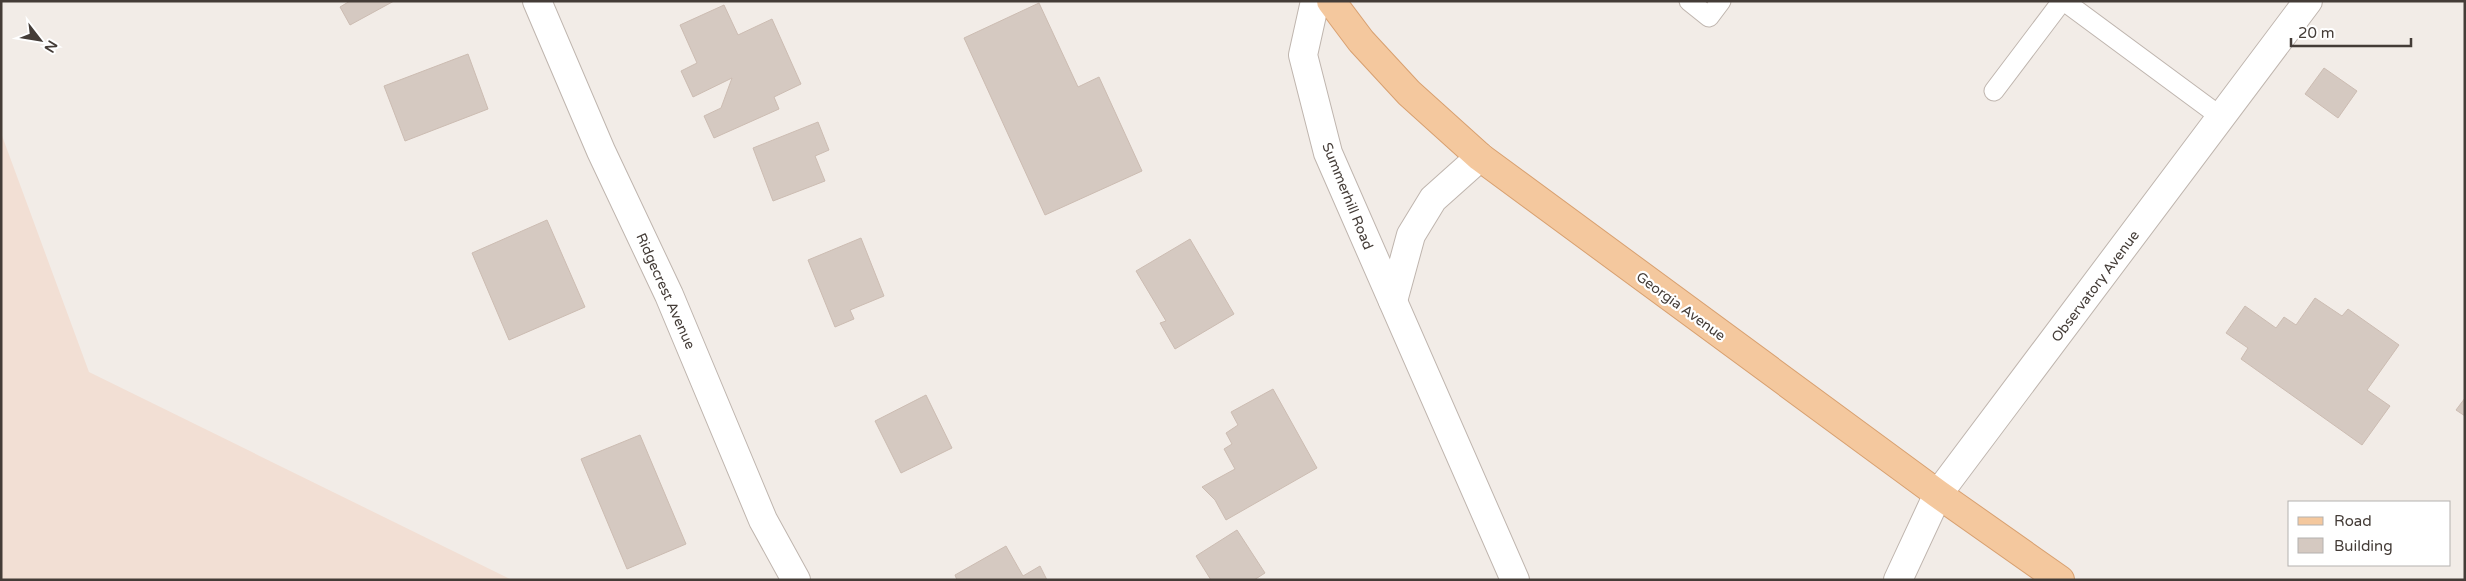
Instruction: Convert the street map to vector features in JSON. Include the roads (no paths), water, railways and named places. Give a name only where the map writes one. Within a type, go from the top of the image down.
[{"type":"main road","name":"Georgia Avenue","points":[[1334,3],[1361,41],[1409,93],[1480,157],[1938,494],[2060,580]]},
{"type":"street","name":"Ridgecrest Avenue","points":[[537,1],[601,151],[669,295],[764,520],[796,580]]},
{"type":"street","name":"Observatory Avenue","points":[[1898,580],[1938,494],[2308,1]]},
{"type":"street","name":"Summerhill Road","points":[[1334,3],[1303,55],[1328,153],[1515,580]]},
{"type":"street","points":[[1393,301],[1411,235],[1433,199],[1480,157]]},
{"type":"lane","points":[[1689,1],[1709,17],[1722,1]]},
{"type":"lane","points":[[1994,91],[2063,1],[2221,117]]}]
